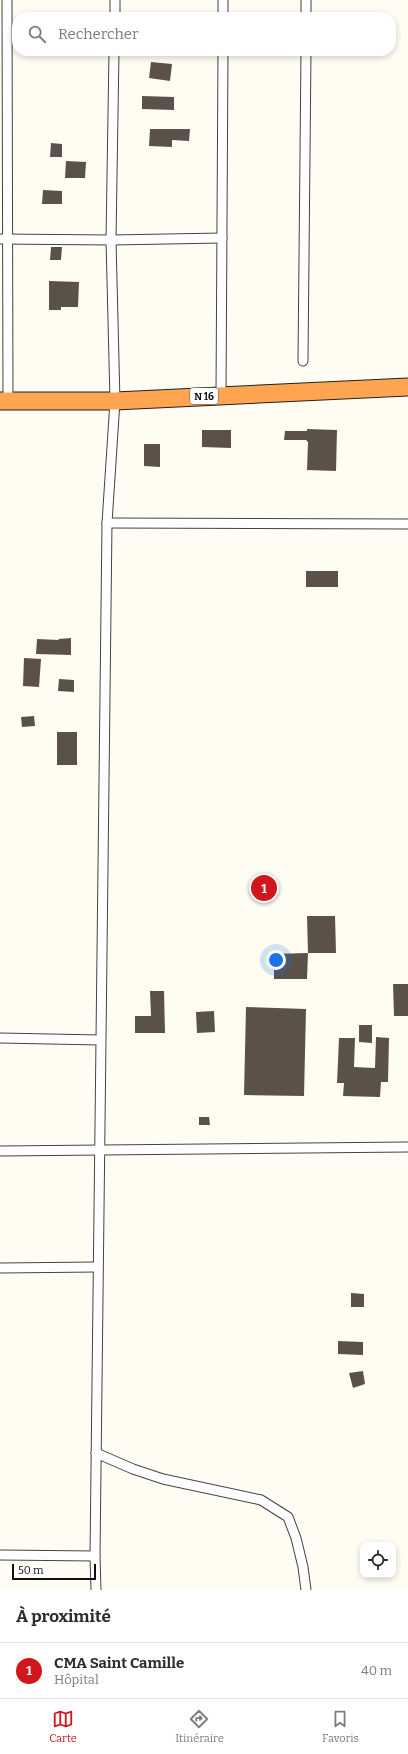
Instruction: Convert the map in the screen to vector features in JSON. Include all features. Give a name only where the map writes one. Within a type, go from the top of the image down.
[{"type":"highway","name":"N 16","points":[[4,401],[115,401],[408,386]]},
{"type":"street","points":[[4,401],[3,80],[6,0]]},
{"type":"street","points":[[115,0],[115,12]]},
{"type":"street","points":[[223,0],[223,12]]},
{"type":"street","points":[[306,0],[306,12]]},
{"type":"street","points":[[96,1590],[98,1151],[108,523],[115,401],[111,240],[114,56]]},
{"type":"street","points":[[221,396],[223,56]]},
{"type":"street","points":[[303,361],[306,56]]},
{"type":"street","points":[[3,239],[111,240],[222,238]]},
{"type":"street","points":[[108,523],[408,524]]},
{"type":"street","points":[[0,1038],[100,1040]]},
{"type":"street","points":[[0,1151],[408,1147]]},
{"type":"street","points":[[0,1268],[97,1267]]},
{"type":"street","points":[[96,1452],[133,1469],[163,1479],[261,1500],[288,1517],[296,1538],[303,1567],[306,1590]]},
{"type":"street","points":[[0,1555],[95,1556]]},
{"type":"building","points":[[151,62],[172,64],[170,81],[149,78]]},
{"type":"building","points":[[142,96],[174,97],[174,110],[142,109]]},
{"type":"building","points":[[150,129],[190,129],[189,141],[172,140],[172,147],[149,146]]},
{"type":"building","points":[[51,143],[62,144],[62,157],[50,157]]},
{"type":"building","points":[[66,161],[86,162],[85,178],[65,178]]},
{"type":"building","points":[[43,190],[62,191],[62,204],[42,204]]},
{"type":"building","points":[[51,247],[62,247],[61,260],[50,260]]},
{"type":"building","points":[[49,281],[79,282],[78,307],[61,307],[61,310],[49,310]]},
{"type":"building","points":[[307,429],[337,430],[336,471],[307,470],[308,442],[306,440],[284,440],[285,431],[307,431]]},
{"type":"building","points":[[202,430],[231,430],[231,448],[202,447]]},
{"type":"building","points":[[144,444],[160,444],[160,467],[144,466]]},
{"type":"building","points":[[306,571],[338,571],[338,587],[306,587]]},
{"type":"building","points":[[71,638],[71,655],[36,654],[37,639],[59,640],[58,639]]},
{"type":"building","points":[[24,658],[41,659],[39,687],[23,686]]},
{"type":"building","points":[[59,679],[74,680],[74,692],[58,691]]},
{"type":"building","points":[[34,716],[35,726],[22,727],[21,717]]},
{"type":"building","points":[[57,732],[77,732],[77,765],[57,765]]},
{"type":"building","points":[[307,916],[335,916],[336,953],[308,953]]},
{"type":"building","points":[[308,953],[307,979],[274,979],[274,954]]},
{"type":"building","points":[[393,984],[408,984],[408,1016],[394,1016]]},
{"type":"building","points":[[150,991],[164,991],[165,1033],[135,1033],[135,1016],[151,1016]]},
{"type":"building","points":[[246,1007],[306,1009],[304,1096],[244,1095]]},
{"type":"building","points":[[214,1011],[215,1032],[197,1033],[196,1012]]},
{"type":"building","points":[[359,1025],[372,1025],[372,1043],[359,1042]]},
{"type":"building","points":[[376,1037],[389,1038],[388,1082],[381,1082],[380,1097],[343,1096],[344,1083],[337,1083],[339,1038],[355,1038],[354,1067],[375,1068]]},
{"type":"building","points":[[199,1117],[209,1117],[210,1125],[199,1125]]},
{"type":"building","points":[[351,1293],[364,1294],[364,1307],[351,1307]]},
{"type":"building","points":[[338,1341],[363,1342],[363,1355],[338,1354]]},
{"type":"building","points":[[363,1371],[365,1384],[353,1388],[349,1373]]},
{"type":"place","name":"CMA Saint Camille","points":[[264,888]]}]
